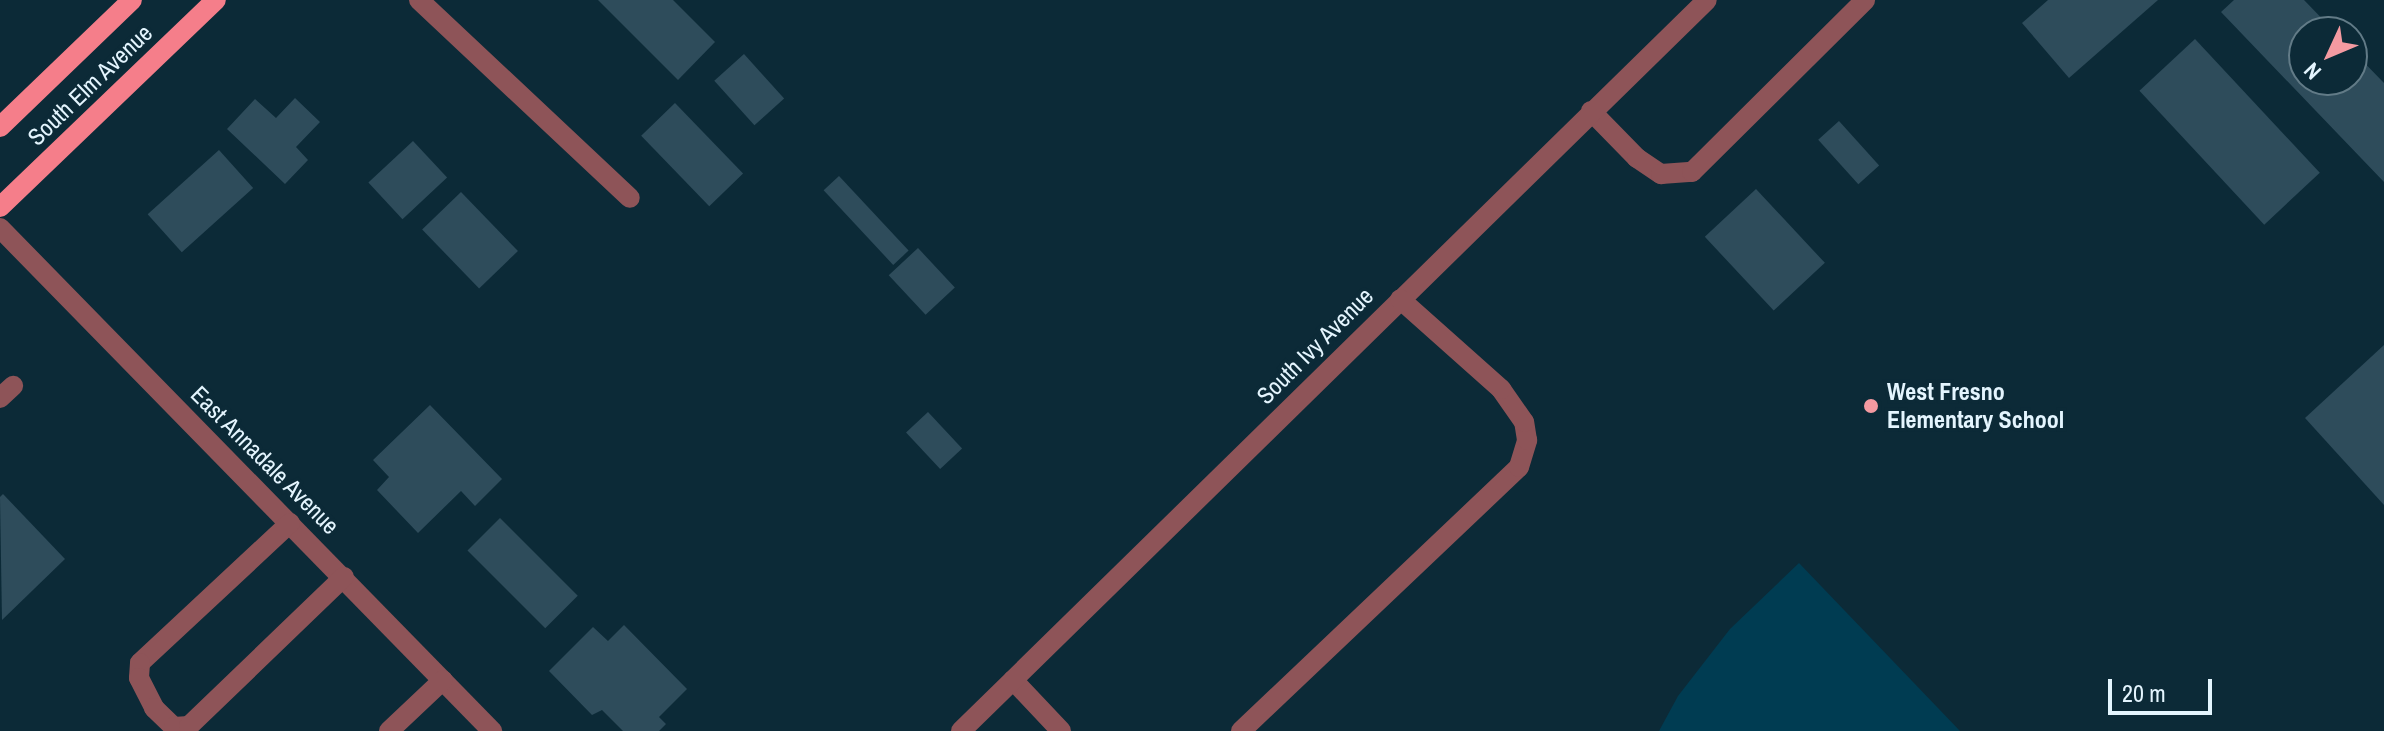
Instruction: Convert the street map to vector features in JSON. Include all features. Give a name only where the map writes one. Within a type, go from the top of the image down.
[{"type":"main road","name":"South Elm Avenue","points":[[0,127],[132,0]]},
{"type":"main road","name":"South Elm Avenue","points":[[0,207],[216,0]]},
{"type":"street","points":[[419,0],[630,198]]},
{"type":"street","name":"South Ivy Avenue","points":[[961,731],[1707,0]]},
{"type":"street","points":[[1591,111],[1637,158],[1661,174],[1692,172],[1865,0]]},
{"type":"street","name":"East Annadale Avenue","points":[[0,228],[492,731]]},
{"type":"street","points":[[1241,731],[1519,467],[1527,440],[1524,422],[1501,389],[1400,299]]},
{"type":"street","points":[[290,523],[140,663],[139,678],[154,708],[174,727],[189,726],[344,577]]},
{"type":"street","points":[[389,731],[443,680]]},
{"type":"street","points":[[1013,680],[1061,731]]},
{"type":"shaded area","points":[[1799,563],[1960,731],[1659,731],[1678,696],[1730,629]]},
{"type":"building","points":[[598,0],[673,0],[715,42],[678,80]]},
{"type":"building","points":[[2048,0],[2158,0],[2069,78],[2022,23]]},
{"type":"building","points":[[2234,0],[2304,0],[2320,16],[2288,16],[2288,82],[2221,12]]},
{"type":"building","points":[[2195,39],[2320,173],[2264,225],[2139,91]]},
{"type":"building","points":[[744,54],[784,99],[754,125],[714,81]]},
{"type":"building","points":[[2368,66],[2384,83],[2384,182],[2302,96],[2368,96]]},
{"type":"building","points":[[295,98],[320,122],[296,147],[308,160],[285,184],[227,129],[255,99],[276,118]]},
{"type":"building","points":[[675,103],[743,173],[709,206],[641,136]]},
{"type":"building","points":[[1839,121],[1879,166],[1858,184],[1818,140]]},
{"type":"building","points":[[413,141],[447,178],[402,219],[368,183]]},
{"type":"building","points":[[219,150],[253,188],[182,252],[148,214]]},
{"type":"building","points":[[839,176],[909,251],[893,265],[824,190]]},
{"type":"building","points":[[1756,189],[1825,263],[1774,311],[1705,237]]},
{"type":"building","points":[[461,192],[518,251],[479,288],[422,230]]},
{"type":"building","points":[[918,248],[955,287],[926,315],[889,275]]},
{"type":"building","points":[[2384,345],[2384,505],[2305,418]]},
{"type":"building","points":[[430,405],[502,479],[475,506],[461,491],[418,533],[377,490],[389,477],[373,460]]},
{"type":"building","points":[[928,412],[962,449],[940,469],[906,432]]},
{"type":"building","points":[[3,494],[65,559],[2,620],[0,497]]},
{"type":"building","points":[[500,518],[578,596],[545,628],[467,551]]},
{"type":"building","points":[[624,625],[687,689],[659,717],[666,724],[659,731],[623,731],[602,710],[592,715],[549,671],[593,627],[608,641]]},
{"type":"place","name":"West Fresno Elementary School","points":[[1871,406]]}]
